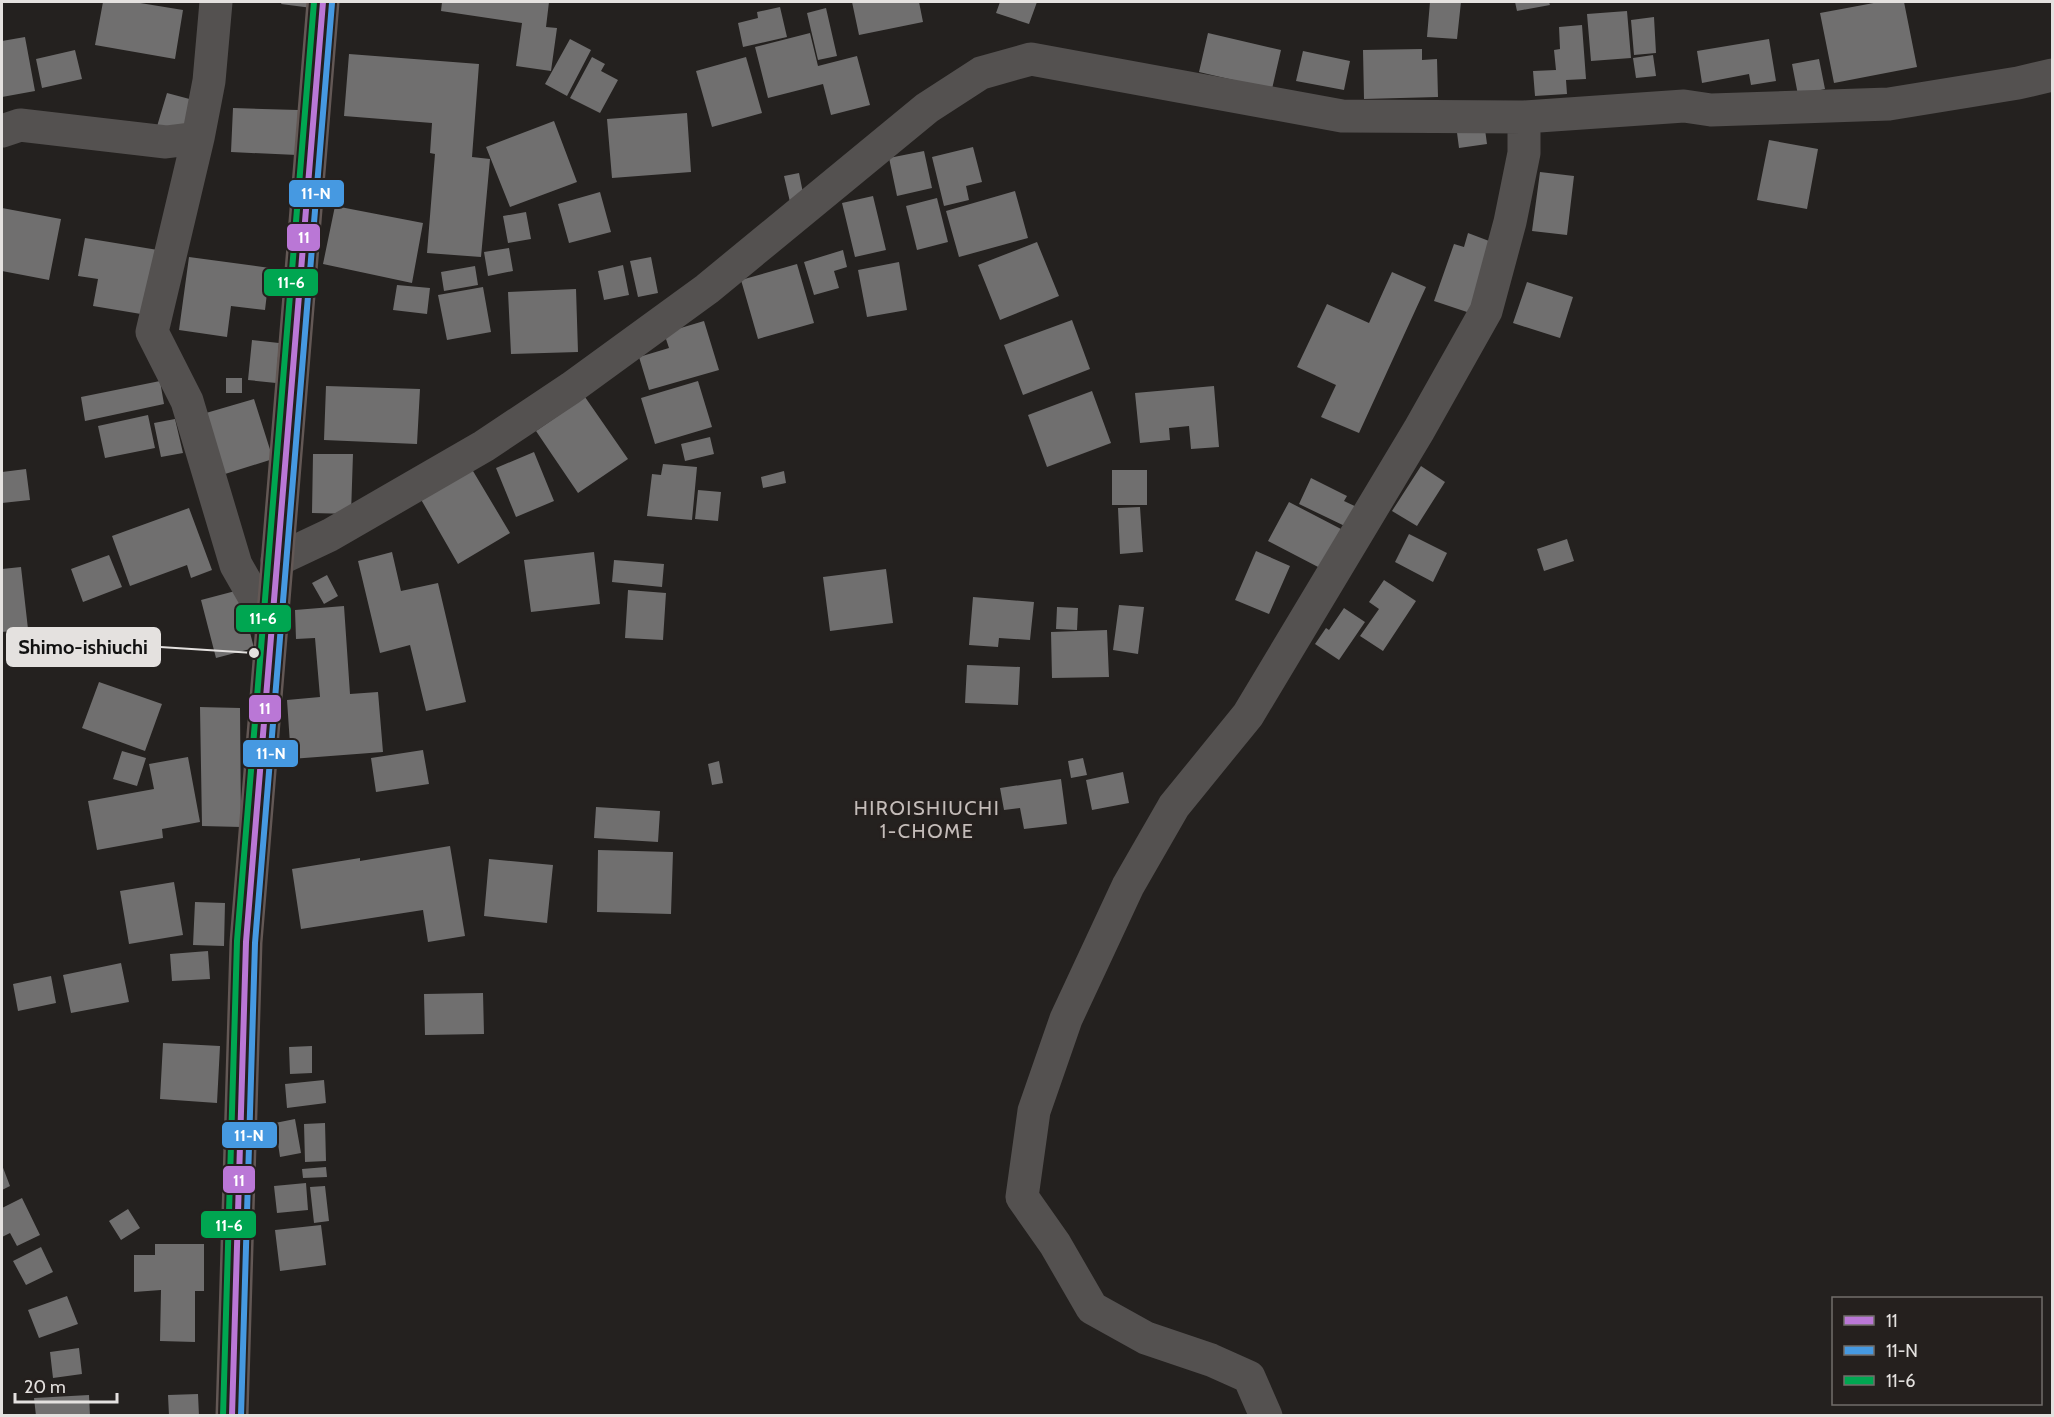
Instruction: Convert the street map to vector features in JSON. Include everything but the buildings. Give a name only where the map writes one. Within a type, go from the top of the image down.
[{"type":"highway","points":[[232,1416],[246,942],[323,2]]},
{"type":"street","points":[[216,2],[208,81],[198,138],[152,332],[188,401],[236,565],[272,628]]},
{"type":"street","points":[[277,560],[330,535],[474,452],[571,388],[707,289],[927,108],[981,73],[1030,59],[1342,116],[1524,117],[1684,106],[1711,110],[1889,104],[2018,83],[2052,75]]},
{"type":"street","points":[[1266,1416],[1249,1377],[1211,1360],[1146,1338],[1092,1308],[1055,1244],[1022,1197],[1034,1111],[1066,1019],[1128,886],[1174,806],[1248,715],[1419,430],[1486,311],[1510,222],[1524,153],[1524,117]]},
{"type":"street","points":[[2,131],[20,125],[166,142],[198,138]]},
{"type":"transit line","name":"11-6","points":[[223,1416],[237,941],[314,2]]},
{"type":"transit line","name":"11","points":[[232,1416],[246,942],[323,2]]},
{"type":"transit line","name":"11-N","points":[[241,1416],[255,943],[332,3]]},
{"type":"place","name":"Shimo-ishiuchi","points":[[254,653]]},
{"type":"district","name":"HIROISHIUCHI 1-CHOME","points":[[927,820]]}]
